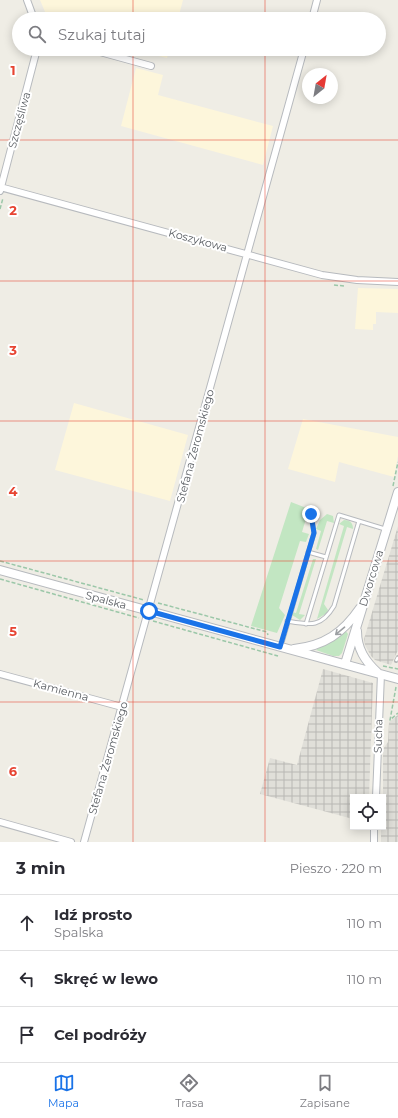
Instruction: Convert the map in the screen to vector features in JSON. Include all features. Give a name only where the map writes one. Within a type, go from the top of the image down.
[{"type":"street","points":[[27,0],[31,12]]},
{"type":"street","points":[[314,12],[317,0]]},
{"type":"street","name":"Szczęśliwa","points":[[0,188],[36,56]]},
{"type":"street","points":[[115,56],[151,66]]},
{"type":"street","name":"Stefana Żeromskiego","points":[[84,842],[152,602],[302,56]]},
{"type":"street","name":"Koszykowa","points":[[0,188],[322,275],[358,280],[398,282]]},
{"type":"street","name":"Dworcowa","points":[[345,664],[387,530],[395,490]]},
{"type":"street","name":"Spalska","points":[[0,570],[398,679]]},
{"type":"street","points":[[284,648],[313,646],[334,635],[345,626],[365,601]]},
{"type":"street","points":[[357,623],[357,639],[361,651],[368,663],[381,674]]},
{"type":"street","name":"Kamienna","points":[[0,674],[122,707]]},
{"type":"street","name":"Sucha","points":[[376,794],[381,674]]},
{"type":"street","points":[[0,822],[71,842]]},
{"type":"street","points":[[374,830],[374,842]]},
{"type":"lane","points":[[284,648],[287,621],[314,533],[311,514]]},
{"type":"lane","points":[[306,624],[339,515],[387,530]]},
{"type":"lane","points":[[287,621],[306,624],[319,623],[327,618],[334,606],[359,521]]},
{"type":"lane","points":[[308,552],[326,557]]},
{"type":"path","points":[[395,490],[398,462]]},
{"type":"path","points":[[0,561],[267,632],[269,636]]},
{"type":"path","points":[[0,580],[142,618]]},
{"type":"path","points":[[379,666],[398,669]]},
{"type":"path","points":[[398,679],[390,720],[398,713]]},
{"type":"shaded area","points":[[40,0],[183,0],[180,12],[45,12]]},
{"type":"shaded area","points":[[136,68],[163,75],[158,95],[273,126],[263,165],[121,126]]},
{"type":"shaded area","points":[[358,288],[398,289],[398,313],[376,312],[376,324],[373,324],[373,330],[355,329]]},
{"type":"shaded area","points":[[74,403],[188,435],[170,501],[55,470]]},
{"type":"shaded area","points":[[303,419],[398,437],[398,456],[394,477],[339,462],[335,482],[288,469]]},
{"type":"shaded area","points":[[398,526],[398,650],[391,665],[375,660],[365,645],[364,639]]},
{"type":"shaded area","points":[[323,669],[373,683],[369,794],[350,794],[350,818],[260,794],[270,758],[297,765]]},
{"type":"shaded area","points":[[398,715],[398,842],[381,842],[381,830],[386,830],[386,794],[383,794],[383,749],[388,742],[389,722]]},
{"type":"green space","points":[[291,502],[309,509],[302,532],[309,534],[306,542],[300,541],[279,608],[285,615],[277,633],[251,626]]},
{"type":"green space","points":[[327,514],[333,516],[334,523],[327,521],[318,550],[316,549],[321,531],[316,529],[320,520]]},
{"type":"green space","points":[[344,520],[351,522],[353,529],[347,527],[324,604],[328,610],[327,613],[317,619],[344,526],[339,524]]},
{"type":"green space","points":[[313,559],[316,559],[299,614],[305,615],[300,620],[292,615],[292,612],[296,613]]},
{"type":"green space","points":[[345,630],[348,634],[342,653],[339,656],[333,656],[316,650]]},
{"type":"railway","points":[[396,661],[398,657]]},
{"type":"route","points":[[149,611],[280,647],[314,533],[311,514]]}]
